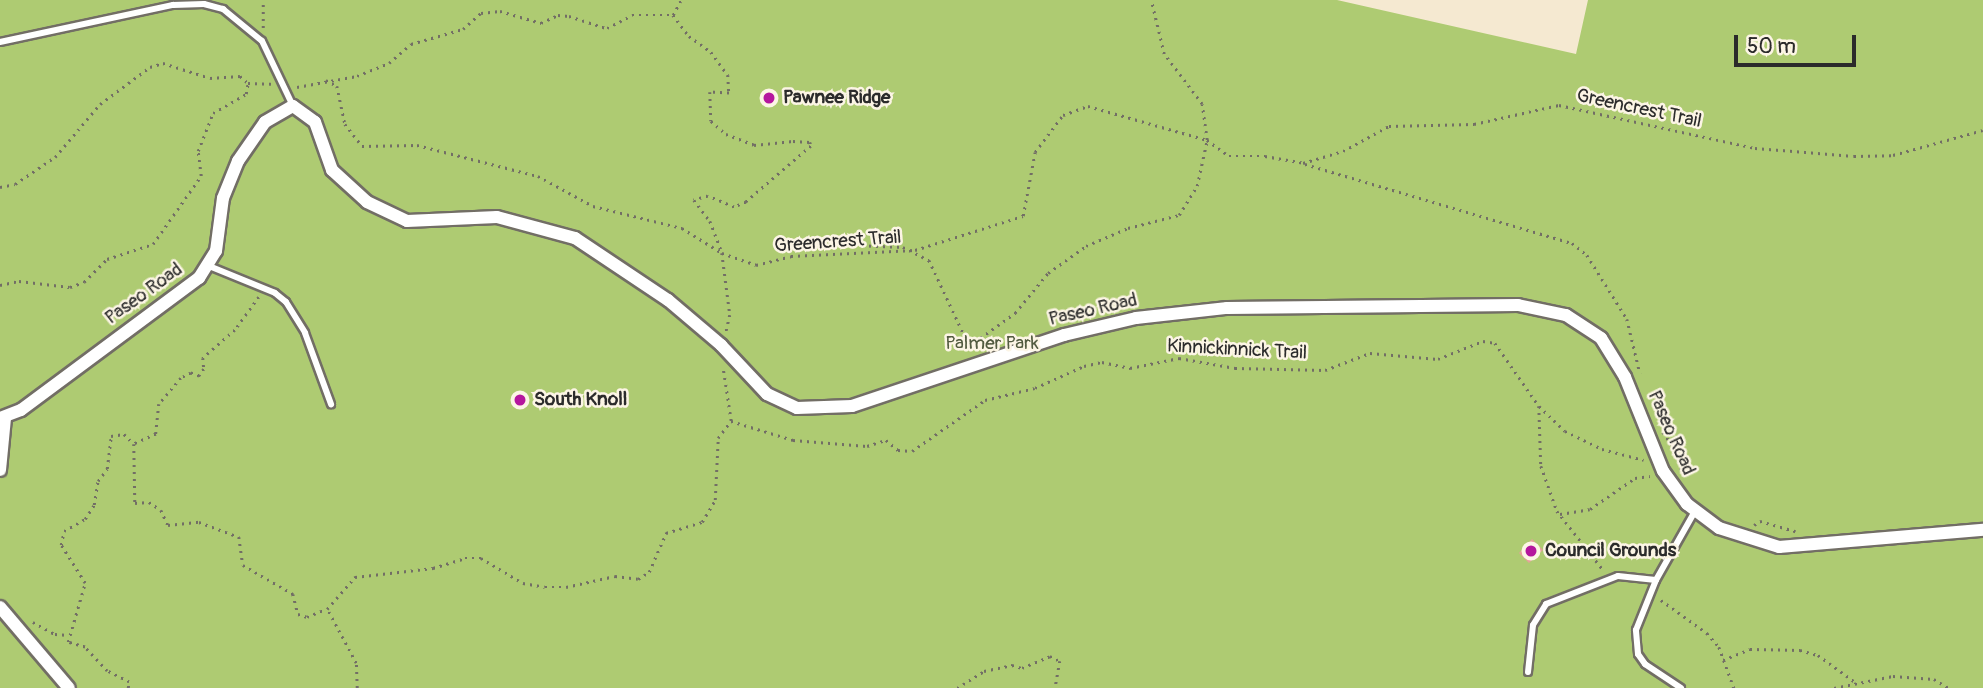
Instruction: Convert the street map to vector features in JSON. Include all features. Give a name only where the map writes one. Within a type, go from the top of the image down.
[{"type":"street","name":"Paseo Road","points":[[3,418],[199,278],[209,266],[223,198],[238,161],[265,122],[293,106],[315,122],[332,170],[367,202],[407,221],[497,217],[575,238],[668,300],[721,345],[767,394],[784,405],[815,410],[852,406],[1064,335],[1136,318],[1227,308],[1518,304],[1566,314],[1601,338],[1625,377],[1661,465],[1695,511],[1738,537],[1779,547],[1983,530]]},
{"type":"street","points":[[0,470],[3,418]]},
{"type":"street","points":[[0,607],[69,688]]},
{"type":"lane","points":[[0,42],[190,3],[223,9],[262,41],[289,90],[293,106]]},
{"type":"lane","points":[[209,266],[275,293],[296,315],[331,404]]},
{"type":"lane","points":[[1681,688],[1638,654],[1638,617],[1695,511]]},
{"type":"lane","points":[[1528,672],[1533,625],[1546,604],[1610,578],[1656,580]]},
{"type":"path","points":[[262,41],[263,0]]},
{"type":"path","points":[[673,15],[681,0]]},
{"type":"path","points":[[969,346],[1015,313],[1048,274],[1086,246],[1128,228],[1179,215],[1197,186],[1207,141],[1202,104],[1164,54],[1151,0]]},
{"type":"path","points":[[0,187],[15,184],[48,163],[100,104],[150,67],[163,63],[210,78],[240,76],[248,83],[289,90],[326,80],[357,76],[389,63],[411,44],[463,29],[481,13],[500,11],[541,23],[558,15],[569,16],[607,28],[632,15],[673,15]]},
{"type":"path","points":[[673,15],[689,36],[711,52],[728,75],[729,93],[710,92],[711,121],[726,134],[754,145],[810,142],[811,146],[746,202],[734,206],[708,196],[694,200],[710,221],[722,253]]},
{"type":"path","name":"Greencrest Trail","points":[[326,80],[337,86],[345,124],[362,146],[417,145],[538,176],[593,206],[694,232],[722,253],[756,265],[791,256],[915,250],[1023,216],[1035,152],[1071,110],[1088,106],[1121,113],[1207,141],[1229,156],[1265,156],[1303,163],[1343,150],[1389,125],[1485,123],[1559,105],[1755,148],[1854,156],[1893,155],[1983,130]]},
{"type":"path","points":[[0,285],[19,281],[70,288],[84,282],[107,259],[153,244],[201,176],[198,151],[213,113],[246,94],[248,83]]},
{"type":"path","points":[[1303,163],[1572,243],[1587,255],[1627,319],[1641,376]]},
{"type":"path","points":[[855,245],[915,250],[929,260],[978,364]]},
{"type":"path","points":[[134,444],[156,434],[159,404],[181,377],[191,373],[199,376],[204,369],[203,358],[254,308],[263,288]]},
{"type":"path","name":"Kinnickinnick Trail","points":[[731,421],[793,440],[867,446],[886,440],[898,450],[912,451],[985,400],[1035,387],[1084,366],[1102,362],[1130,369],[1179,358],[1235,368],[1325,370],[1370,353],[1438,359],[1483,341],[1495,343],[1539,406]]},
{"type":"path","points":[[1539,406],[1565,431],[1602,449],[1661,465]]},
{"type":"path","points":[[1539,406],[1537,435],[1544,482],[1560,514],[1610,578]]},
{"type":"path","points":[[128,688],[129,682],[107,671],[85,647],[68,642],[69,630],[83,601],[85,583],[61,545],[64,531],[85,519],[94,505],[98,481],[107,469],[111,436],[124,434],[134,444],[135,503],[149,502],[161,510],[168,524],[199,522],[239,537],[243,565],[269,583],[287,588],[293,594],[298,614],[307,617],[327,609],[355,577],[433,568],[465,558],[481,558],[523,583],[545,587],[566,587],[615,576],[638,579],[654,564],[666,533],[702,522],[709,513],[716,489],[718,446]]},
{"type":"path","points":[[1560,514],[1590,509],[1635,478],[1661,465]]},
{"type":"path","points":[[1650,593],[1707,633],[1723,660],[1734,688]]},
{"type":"path","points":[[327,609],[353,656],[357,688]]},
{"type":"path","points":[[28,619],[55,634],[69,635]]},
{"type":"path","points":[[1723,660],[1750,649],[1800,650],[1818,655],[1855,682]]},
{"type":"path","points":[[957,688],[984,671],[1012,665],[1022,668],[1050,656],[1060,661],[1055,688]]},
{"type":"path","points":[[1834,688],[1893,676],[1934,679],[1949,688]]},
{"type":"green space","name":"Palmer Park","points":[[0,0],[1337,0],[1576,54],[1588,0],[1983,0],[1983,688],[0,688]]},
{"type":"building","name":"Council Grounds","points":[[1532,539],[1543,550],[1529,563],[1519,553]]},
{"type":"place","name":"Pawnee Ridge","points":[[769,98]]},
{"type":"place","name":"South Knoll","points":[[520,400]]},
{"type":"place","name":"Council Grounds","points":[[1531,551]]}]
